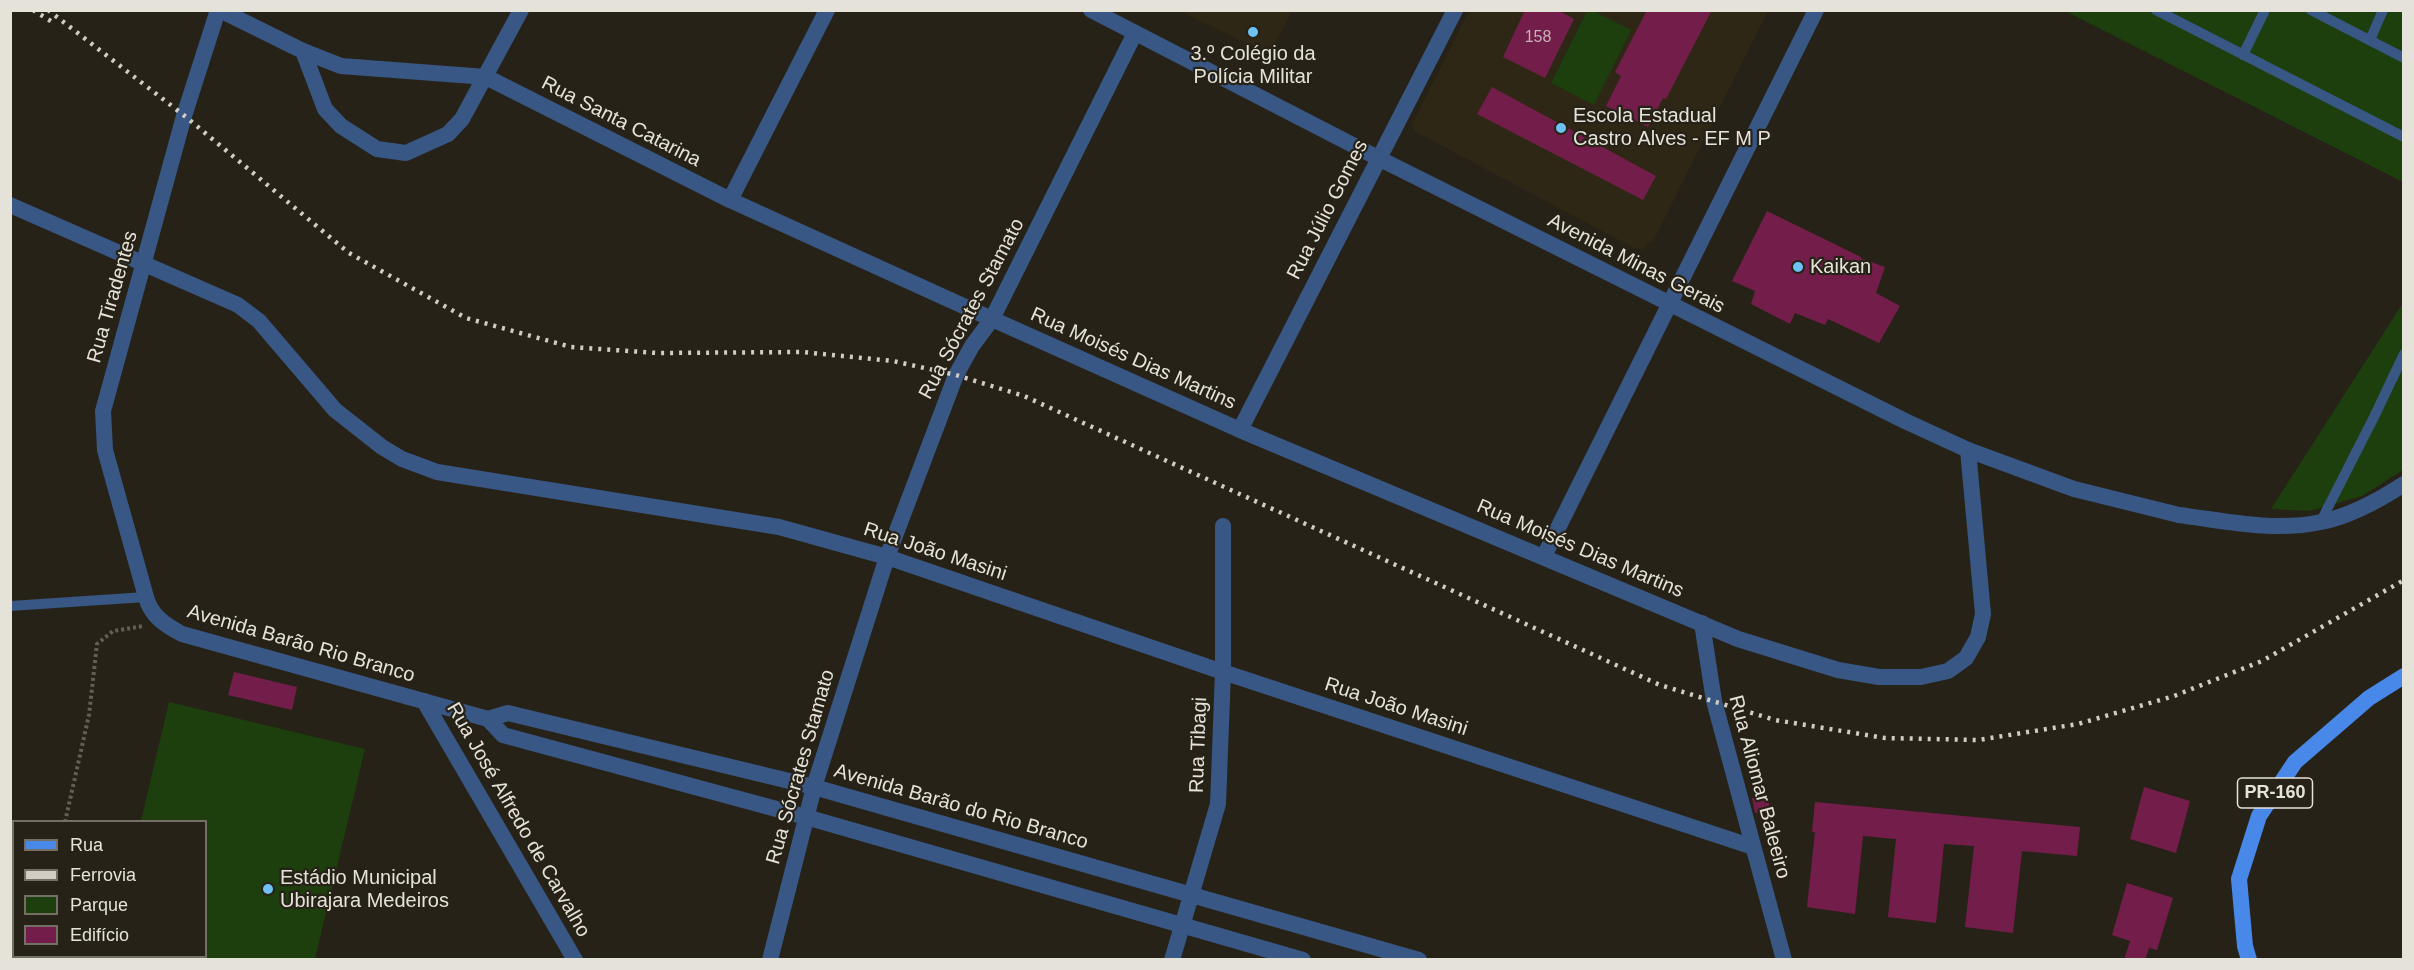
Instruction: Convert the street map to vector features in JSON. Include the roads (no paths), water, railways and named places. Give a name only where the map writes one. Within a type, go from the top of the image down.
[{"type":"main road","name":"PR-160","points":[[2249,960],[2245,946],[2239,879],[2259,816],[2295,762],[2369,698],[2403,676]]},
{"type":"street","name":"Rua Santa Catarina","points":[[219,10],[303,51],[341,66],[486,77],[730,200],[992,319]]},
{"type":"street","name":"Rua Tiradentes","points":[[146,597],[105,450],[103,411],[184,116],[219,10]]},
{"type":"street","points":[[303,51],[325,109],[341,126],[377,149],[406,153],[448,134],[462,119],[520,10]]},
{"type":"street","points":[[730,200],[827,10]]},
{"type":"street","name":"Avenida Minas Gerais","points":[[1090,10],[1378,158],[1905,421],[1968,450],[2074,489],[2180,515],[2271,526],[2319,523],[2340,517],[2377,502],[2403,484]]},
{"type":"street","name":"Rua Júlio Gomes","points":[[1240,430],[1455,10]]},
{"type":"street","points":[[1544,556],[1816,10]]},
{"type":"street","name":"Rua Sócrates Stamato","points":[[770,960],[814,787],[887,557],[956,375],[972,346],[992,319],[1135,33]]},
{"type":"street","name":"Rua João Masini","points":[[10,205],[144,265],[216,294],[245,310],[259,321],[335,410],[382,447],[402,459],[436,472],[779,527],[887,557],[1223,672],[1753,847]]},
{"type":"street","name":"Rua Moisés Dias Martins","points":[[992,319],[1240,430],[1738,639],[1838,670],[1879,677],[1921,677],[1948,671],[1966,658],[1978,637],[1983,614],[1968,450]]},
{"type":"street","name":"Rua Tibagi","points":[[1172,960],[1218,804],[1223,672],[1223,526]]},
{"type":"street","name":"Avenida Barão Rio Branco","points":[[146,597],[149,607],[162,623],[182,634],[424,701]]},
{"type":"street","name":"Rua Aliomar Baleeiro","points":[[1702,623],[1714,701],[1784,960]]},
{"type":"street","name":"Avenida Barão do Rio Branco","points":[[424,701],[488,719],[503,735],[806,817],[1303,960]]},
{"type":"street","name":"Rua José Alfredo de Carvalho","points":[[424,701],[575,960]]},
{"type":"street","name":"Avenida Barão do Rio Branco","points":[[488,719],[508,713],[814,787],[1419,960]]},
{"type":"lane","points":[[2156,10],[2403,137]]},
{"type":"lane","points":[[2243,55],[2265,10]]},
{"type":"lane","points":[[2311,10],[2403,58]]},
{"type":"lane","points":[[2370,40],[2383,10]]},
{"type":"lane","points":[[2319,523],[2379,409],[2403,354]]},
{"type":"lane","points":[[10,606],[146,597]]},
{"type":"railway","points":[[33,10],[54,23]]},
{"type":"railway","points":[[48,10],[186,117],[349,253],[466,318],[571,347],[657,353],[802,352],[893,361],[956,375],[1024,396],[1660,685],[1775,720],[1885,738],[1978,740],[2078,724],[2174,696],[2262,661],[2404,580]]},
{"type":"place","name":"3.º Colégio da Polícia Militar","points":[[1253,32]]},
{"type":"place","name":"Escola Estadual Castro Alves - EF M P","points":[[1561,128]]},
{"type":"place","name":"Kaikan","points":[[1798,267]]},
{"type":"place","name":"Estádio Municipal Ubirajara Medeiros","points":[[268,889]]}]
